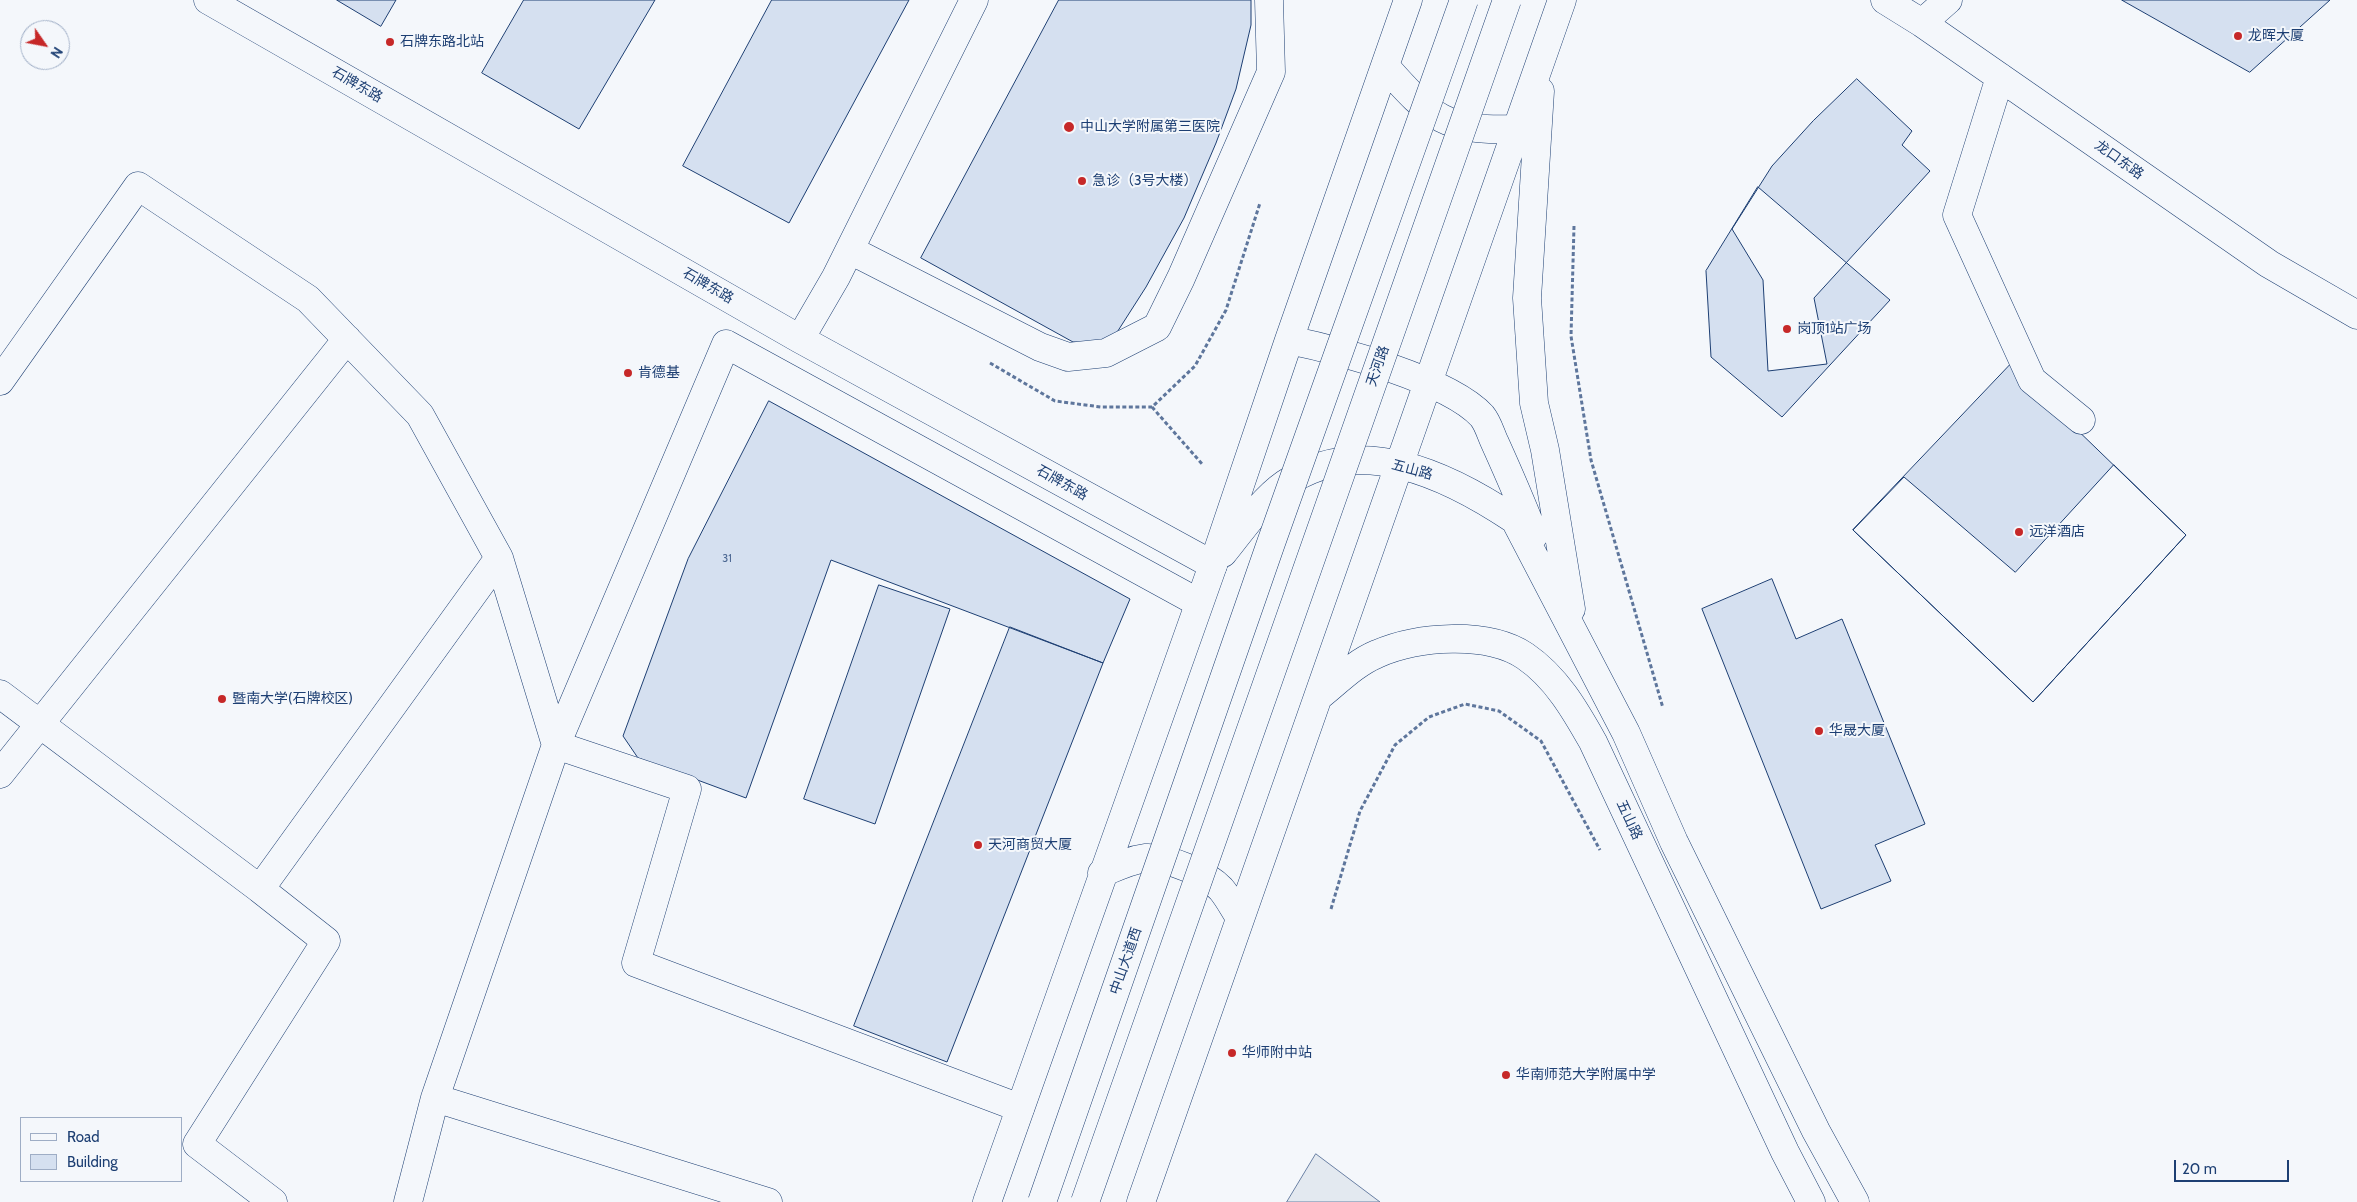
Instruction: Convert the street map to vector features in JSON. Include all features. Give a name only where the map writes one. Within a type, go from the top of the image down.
[{"type":"main road","name":"石牌东路","points":[[208,0],[800,339],[1213,565]]},
{"type":"main road","points":[[800,339],[850,250],[974,0]]},
{"type":"main road","points":[[850,250],[1040,347],[1068,358],[1106,353],[1157,327],[1181,278],[1271,72],[1269,0]]},
{"type":"main road","points":[[987,1202],[1102,873],[1213,565],[1289,340],[1408,0]]},
{"type":"main road","name":"中山大道西","points":[[1042,1202],[1464,0]]},
{"type":"main road","name":"天河路","points":[[1085,1202],[1507,0]]},
{"type":"main road","points":[[1141,1202],[1562,0]]},
{"type":"main road","name":"龙口东路","points":[[1885,0],[1922,23],[2270,264],[2357,315]]},
{"type":"main road","points":[[1922,23],[1948,0]]},
{"type":"main road","points":[[1542,61],[1527,298],[1534,403],[1545,450],[1575,633]]},
{"type":"main road","points":[[1385,66],[1419,104],[1436,116],[1453,124],[1471,128],[1518,129]]},
{"type":"main road","points":[[2000,77],[1957,215],[2032,380],[2081,420]]},
{"type":"main road","points":[[0,381],[138,186],[308,299],[420,415],[499,558],[556,745]]},
{"type":"main road","points":[[0,774],[347,339]]},
{"type":"main road","name":"五山路","points":[[1289,340],[1319,346],[1428,383],[1459,397],[1483,417],[1511,478],[1575,633]]},
{"type":"main road","points":[[408,1202],[435,1098],[556,745],[726,344],[1199,603]]},
{"type":"main road","name":"五山路","points":[[1213,565],[1283,486],[1306,470],[1338,461],[1368,460],[1400,464],[1438,477],[1494,506],[1514,520],[1626,733],[1674,842],[1787,1072],[1855,1202]]},
{"type":"main road","points":[[260,889],[499,558]]},
{"type":"main road","name":"五山路","points":[[1318,697],[1354,668],[1375,655],[1397,646],[1436,640],[1475,640],[1502,644],[1525,656],[1552,679],[1574,708],[1593,742],[1785,1152],[1811,1202]]},
{"type":"main road","points":[[0,694],[260,889],[326,941],[197,1144],[273,1202]]},
{"type":"main road","points":[[556,745],[687,789],[636,963],[1020,1108]]},
{"type":"main road","points":[[1102,873],[1126,862],[1148,858],[1173,863],[1196,871],[1220,888],[1240,918]]},
{"type":"main road","points":[[435,1098],[768,1202]]},
{"type":"path","points":[[1203,465],[1152,407],[1194,366],[1226,310],[1260,203]]},
{"type":"path","points":[[1574,226],[1571,336],[1591,460],[1663,708]]},
{"type":"path","points":[[1331,909],[1360,811],[1395,745],[1429,717],[1465,704],[1499,711],[1540,741],[1600,850]]},
{"type":"shaded area","points":[[1316,1154],[1380,1202],[1287,1202]]},
{"type":"building","points":[[337,0],[396,0],[381,26]]},
{"type":"building","points":[[524,0],[655,0],[579,129],[482,73]]},
{"type":"building","points":[[772,0],[909,0],[789,223],[683,166]]},
{"type":"building","name":"急诊（3号大楼）","points":[[1059,0],[1251,0],[1251,25],[1236,89],[1216,143],[1184,218],[1146,287],[1114,337],[1096,344],[1073,342],[921,258]]},
{"type":"building","name":"龙晖大厦","points":[[2122,0],[2330,0],[2250,72]]},
{"type":"building","points":[[1857,79],[1912,131],[1902,145],[1930,171],[1814,298],[1827,364],[1768,371],[1763,280],[1732,229],[1772,166],[1813,121]]},
{"type":"building","name":"岗顶1站广场","points":[[1758,187],[1890,300],[1782,417],[1711,357],[1706,271]]},
{"type":"building","name":"远洋酒店","points":[[2010,365],[2186,535],[2033,702],[1853,530]]},
{"type":"building","points":[[769,401],[1130,599],[1103,663],[831,560],[746,798],[638,758],[623,736],[688,559]]},
{"type":"building","name":"远洋酒店","points":[[2114,465],[2186,535],[2033,702],[1853,530],[1904,477],[2015,572]]},
{"type":"building","name":"华晟大厦","points":[[1772,579],[1796,639],[1842,619],[1925,824],[1875,845],[1891,881],[1821,909],[1702,609]]},
{"type":"building","points":[[879,585],[950,609],[875,824],[804,799]]},
{"type":"building","name":"天河商贸大厦","points":[[1010,627],[1103,663],[947,1062],[854,1026]]},
{"type":"place","name":"龙晖大厦","points":[[2238,36]]},
{"type":"place","name":"石牌东路北站","points":[[390,42]]},
{"type":"place","name":"中山大学附属第三医院","points":[[1069,127]]},
{"type":"place","name":"急诊（3号大楼）","points":[[1082,181]]},
{"type":"place","name":"岗顶1站广场","points":[[1787,329]]},
{"type":"place","name":"肯德基","points":[[628,373]]},
{"type":"place","name":"远洋酒店","points":[[2019,532]]},
{"type":"place","name":"暨南大学(石牌校区)","points":[[222,699]]},
{"type":"place","name":"华晟大厦","points":[[1819,731]]},
{"type":"place","name":"天河商贸大厦","points":[[978,845]]},
{"type":"place","name":"华师附中站","points":[[1232,1053]]},
{"type":"place","name":"华南师范大学附属中学","points":[[1506,1075]]}]
